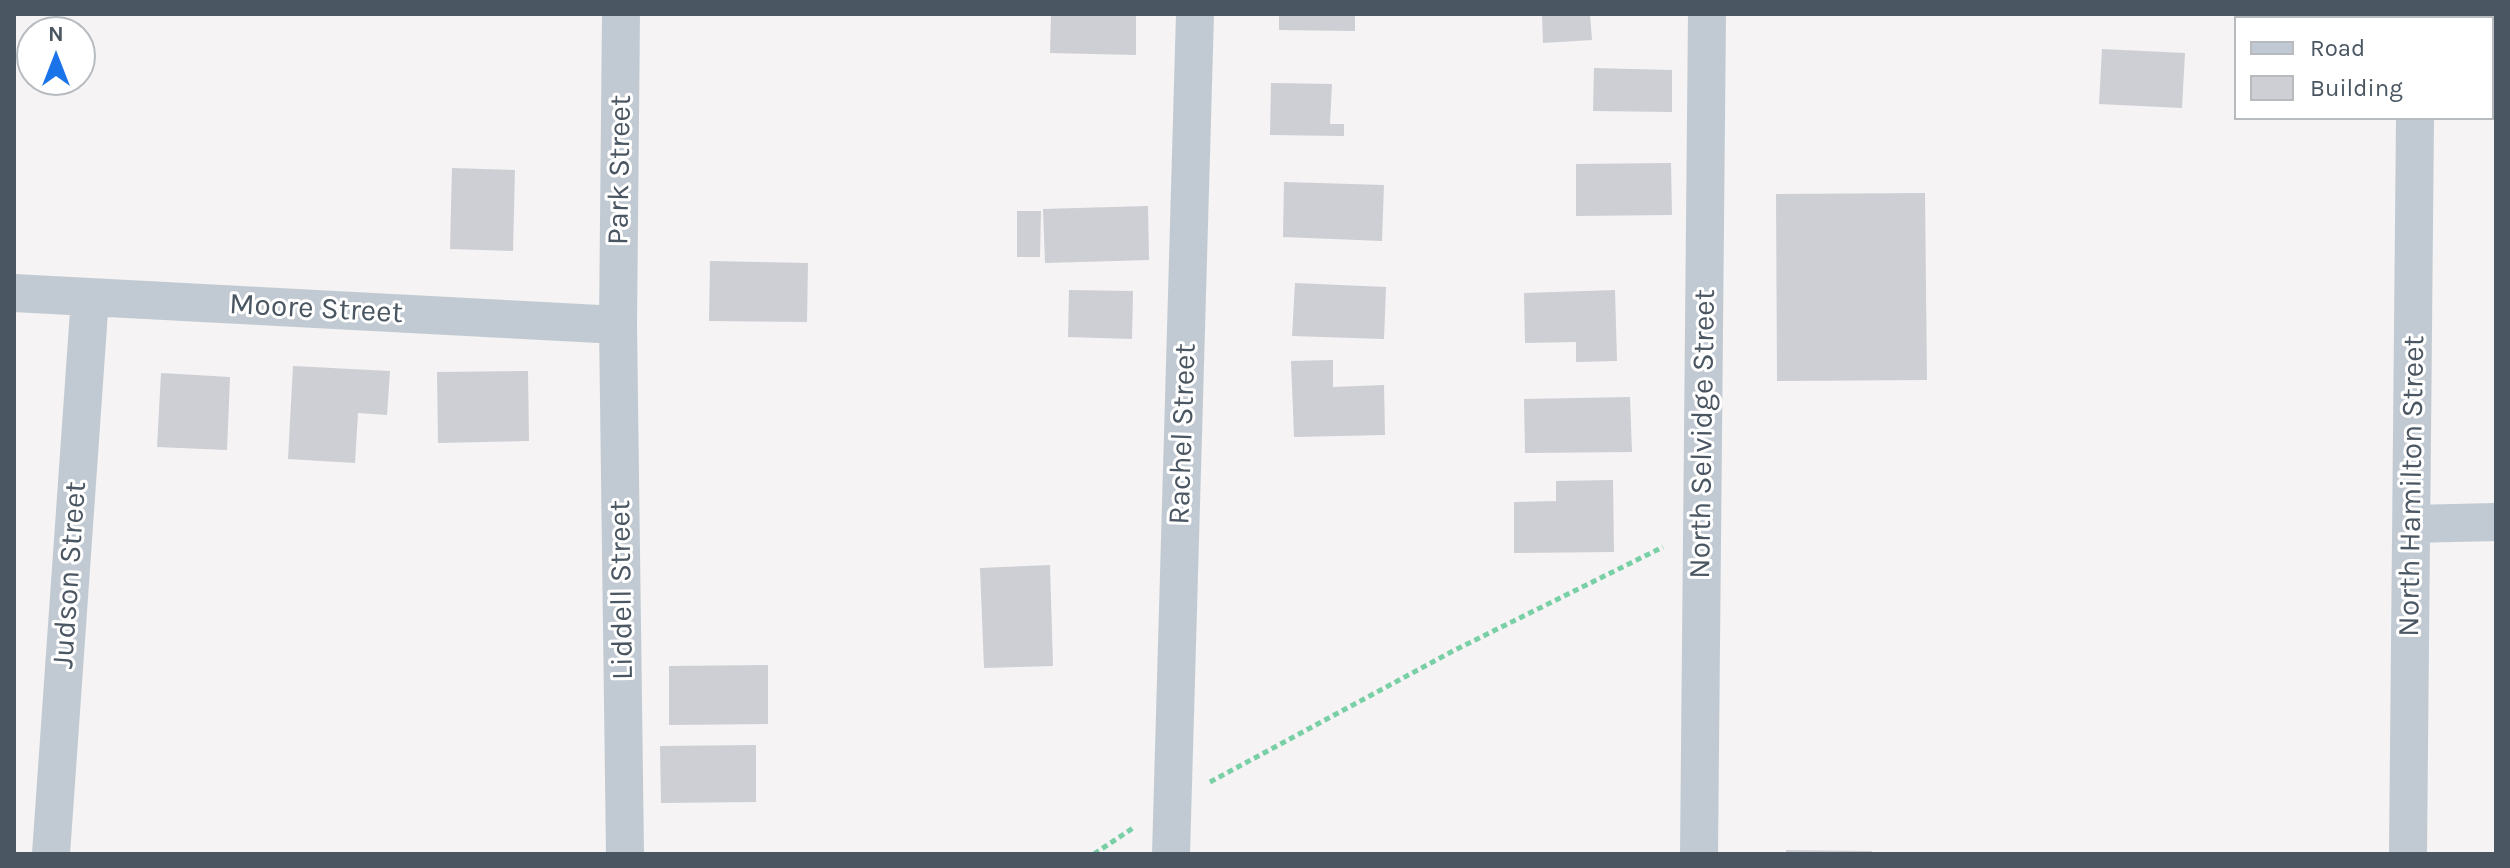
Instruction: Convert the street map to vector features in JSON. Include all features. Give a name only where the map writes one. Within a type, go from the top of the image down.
[{"type":"street","name":"Park Street","points":[[618,325],[621,14]]},
{"type":"street","name":"Rachel Street","points":[[1171,854],[1195,14]]},
{"type":"street","name":"North Selvidge Street","points":[[1699,854],[1707,14]]},
{"type":"street","name":"North Hamilton Street","points":[[2408,854],[2415,120]]},
{"type":"street","name":"Moore Street","points":[[14,293],[618,325]]},
{"type":"street","name":"Judson Street","points":[[51,854],[90,297]]},
{"type":"street","name":"Liddell Street","points":[[618,325],[625,854]]},
{"type":"street","points":[[2412,524],[2496,522]]},
{"type":"path","points":[[1094,854],[1173,802],[1453,651],[1702,528]]},
{"type":"building","points":[[1051,14],[1136,14],[1136,55],[1050,53]]},
{"type":"building","points":[[1279,14],[1355,14],[1355,31],[1279,30]]},
{"type":"building","points":[[1542,14],[1590,14],[1592,40],[1543,43]]},
{"type":"building","points":[[2102,49],[2185,53],[2182,108],[2099,104]]},
{"type":"building","points":[[1594,68],[1672,70],[1672,112],[1593,111]]},
{"type":"building","points":[[1271,83],[1332,84],[1330,124],[1344,124],[1344,136],[1270,135]]},
{"type":"building","points":[[1671,163],[1672,215],[1576,216],[1576,164]]},
{"type":"building","points":[[452,168],[515,170],[513,251],[450,249]]},
{"type":"building","points":[[1284,182],[1384,185],[1382,241],[1283,237]]},
{"type":"building","points":[[1925,193],[1927,380],[1777,381],[1776,194]]},
{"type":"building","points":[[1148,206],[1149,260],[1045,263],[1043,209]]},
{"type":"building","points":[[1017,211],[1041,211],[1040,257],[1017,257]]},
{"type":"building","points":[[710,261],[808,263],[807,322],[709,321]]},
{"type":"building","points":[[1295,283],[1386,287],[1384,339],[1292,336]]},
{"type":"building","points":[[1069,290],[1133,291],[1132,339],[1068,337]]},
{"type":"building","points":[[1615,290],[1617,361],[1576,362],[1576,342],[1525,343],[1524,293]]},
{"type":"building","points":[[1333,360],[1333,387],[1384,385],[1385,435],[1294,437],[1291,361]]},
{"type":"building","points":[[293,366],[390,371],[387,415],[358,413],[355,463],[288,459]]},
{"type":"building","points":[[528,371],[529,441],[438,443],[437,372]]},
{"type":"building","points":[[161,373],[230,377],[227,450],[157,447]]},
{"type":"building","points":[[1630,397],[1632,452],[1525,453],[1524,399]]},
{"type":"building","points":[[1613,480],[1614,552],[1514,553],[1514,502],[1556,501],[1556,481]]},
{"type":"building","points":[[1050,565],[1053,666],[984,668],[980,568]]},
{"type":"building","points":[[768,665],[768,724],[669,725],[669,666]]},
{"type":"building","points":[[756,745],[756,802],[661,803],[660,746]]},
{"type":"building","points":[[1786,850],[1872,851],[1872,854],[1786,854]]}]
